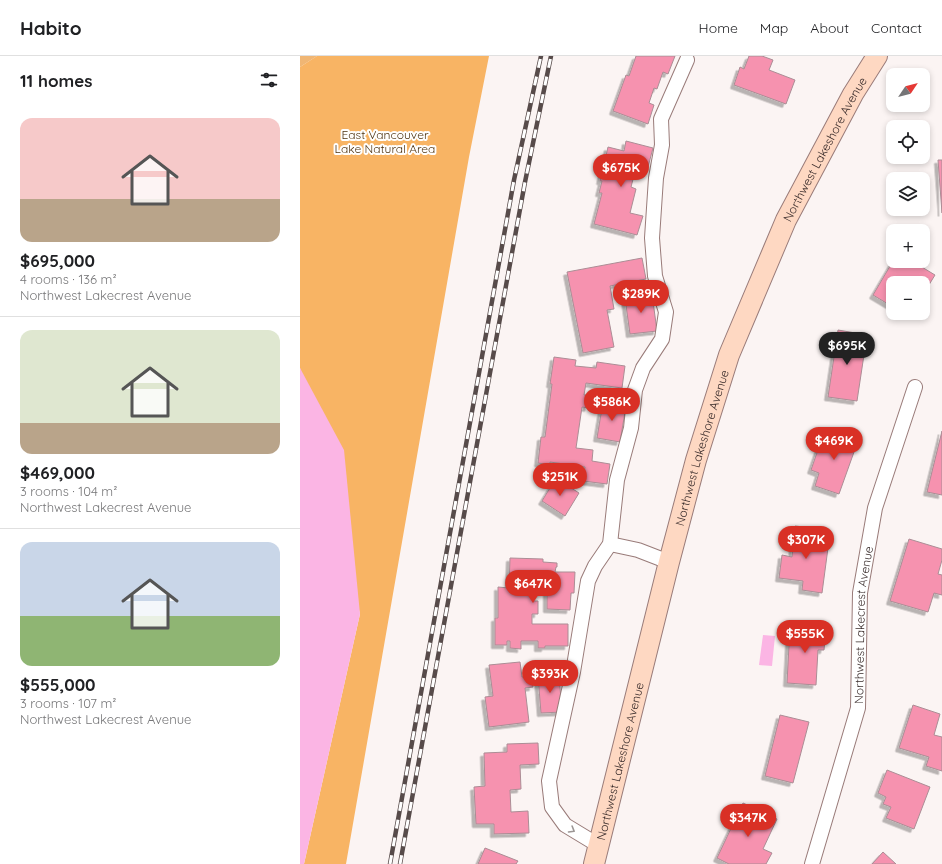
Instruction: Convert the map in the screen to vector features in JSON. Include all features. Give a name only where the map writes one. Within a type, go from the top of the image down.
[{"type":"main road","name":"Northwest Lakeshore Avenue","points":[[596,855],[696,460],[729,354],[786,220],[853,94],[876,56]]},
{"type":"street","points":[[596,855],[565,825],[552,807],[549,781],[573,672],[588,582],[595,566],[610,544],[617,480],[631,428],[635,390],[643,368],[662,339],[666,312],[655,276],[652,238],[656,178],[662,144],[661,119],[687,60]]},
{"type":"street","name":"Northwest Lakecrest Avenue","points":[[812,864],[858,708],[860,593],[875,508],[915,387]]},
{"type":"street","points":[[610,544],[638,550],[669,562]]},
{"type":"shaded area","points":[[300,56],[317,56],[300,67]]},
{"type":"shaded area","points":[[300,368],[344,450],[360,614],[304,864],[300,864]]},
{"type":"shaded area","points":[[763,635],[775,636],[772,666],[759,665]]},
{"type":"green space","name":"East Vancouver Lake Natural Area","points":[[317,56],[489,56],[469,157],[346,864],[304,864],[360,614],[300,368],[300,67]]},
{"type":"building","points":[[636,56],[675,56],[668,74],[663,72],[657,89],[654,88],[649,103],[654,105],[648,124],[613,111],[626,75],[629,76]]},
{"type":"building","points":[[749,56],[762,56],[773,60],[769,70],[795,80],[786,104],[734,85],[740,67],[744,69]]},
{"type":"building","points":[[626,141],[653,148],[648,167],[637,164],[631,187],[636,189],[630,213],[643,216],[637,235],[594,224],[602,193],[599,193],[602,181],[600,181],[608,147],[624,151]]},
{"type":"building","points":[[938,160],[942,160],[942,213]]},
{"type":"building","points":[[642,258],[646,279],[610,286],[614,309],[607,310],[614,347],[583,353],[567,272]]},
{"type":"building","points":[[889,268],[924,268],[935,275],[930,283],[930,276],[886,276],[886,303],[873,295]]},
{"type":"building","points":[[652,294],[657,331],[630,334],[625,298]]},
{"type":"building","points":[[838,330],[867,335],[857,401],[828,397]]},
{"type":"building","points":[[554,357],[576,360],[575,366],[596,368],[597,362],[625,366],[622,388],[586,383],[584,395],[590,395],[588,408],[582,407],[576,448],[593,450],[592,461],[610,464],[607,484],[583,481],[585,467],[550,462],[550,465],[538,463],[541,437],[545,437]]},
{"type":"building","points":[[603,402],[626,406],[620,442],[597,438]]},
{"type":"building","points":[[833,428],[859,438],[839,494],[815,486],[819,473],[811,470],[820,444],[826,446]]},
{"type":"building","points":[[942,431],[942,495],[927,492]]},
{"type":"building","points":[[556,478],[579,493],[565,516],[542,501]]},
{"type":"building","points":[[795,526],[822,529],[820,548],[828,548],[822,593],[802,590],[803,581],[779,578],[782,555],[792,557]]},
{"type":"building","points":[[909,539],[942,549],[942,560],[938,574],[942,575],[942,595],[934,593],[928,612],[890,601]]},
{"type":"building","points":[[510,558],[543,559],[543,562],[557,563],[555,572],[575,572],[574,593],[571,593],[570,610],[547,609],[547,591],[533,592],[533,601],[538,601],[538,614],[532,614],[532,624],[568,624],[568,646],[545,646],[545,648],[538,648],[538,641],[521,641],[521,649],[510,648],[510,641],[507,641],[507,645],[495,645],[495,618],[498,618],[498,587],[509,588]]},
{"type":"building","points":[[790,626],[826,628],[824,650],[818,650],[816,685],[787,683]]},
{"type":"building","points":[[520,662],[522,677],[531,676],[533,687],[525,688],[529,722],[489,727],[485,697],[493,696],[489,665]]},
{"type":"building","points":[[559,675],[562,712],[541,713],[538,676]]},
{"type":"building","points":[[913,705],[940,714],[934,735],[942,737],[942,771],[926,766],[929,757],[899,748]]},
{"type":"building","points":[[780,715],[809,722],[793,783],[765,776]]},
{"type":"building","points":[[538,743],[539,764],[520,765],[521,789],[510,790],[511,812],[528,811],[529,833],[494,834],[494,824],[476,824],[474,787],[485,786],[484,753],[507,752],[507,744]]},
{"type":"building","points":[[887,770],[930,787],[914,829],[886,818],[891,807],[883,804],[886,797],[878,793]]},
{"type":"building","points":[[743,803],[777,819],[763,849],[772,853],[766,864],[729,864],[717,858]]},
{"type":"building","points":[[485,848],[518,861],[516,864],[478,864]]},
{"type":"building","points":[[883,852],[896,864],[872,864]]},
{"type":"railway","points":[[390,864],[514,180],[541,56]]},
{"type":"railway","points":[[400,864],[525,182],[551,56]]}]
